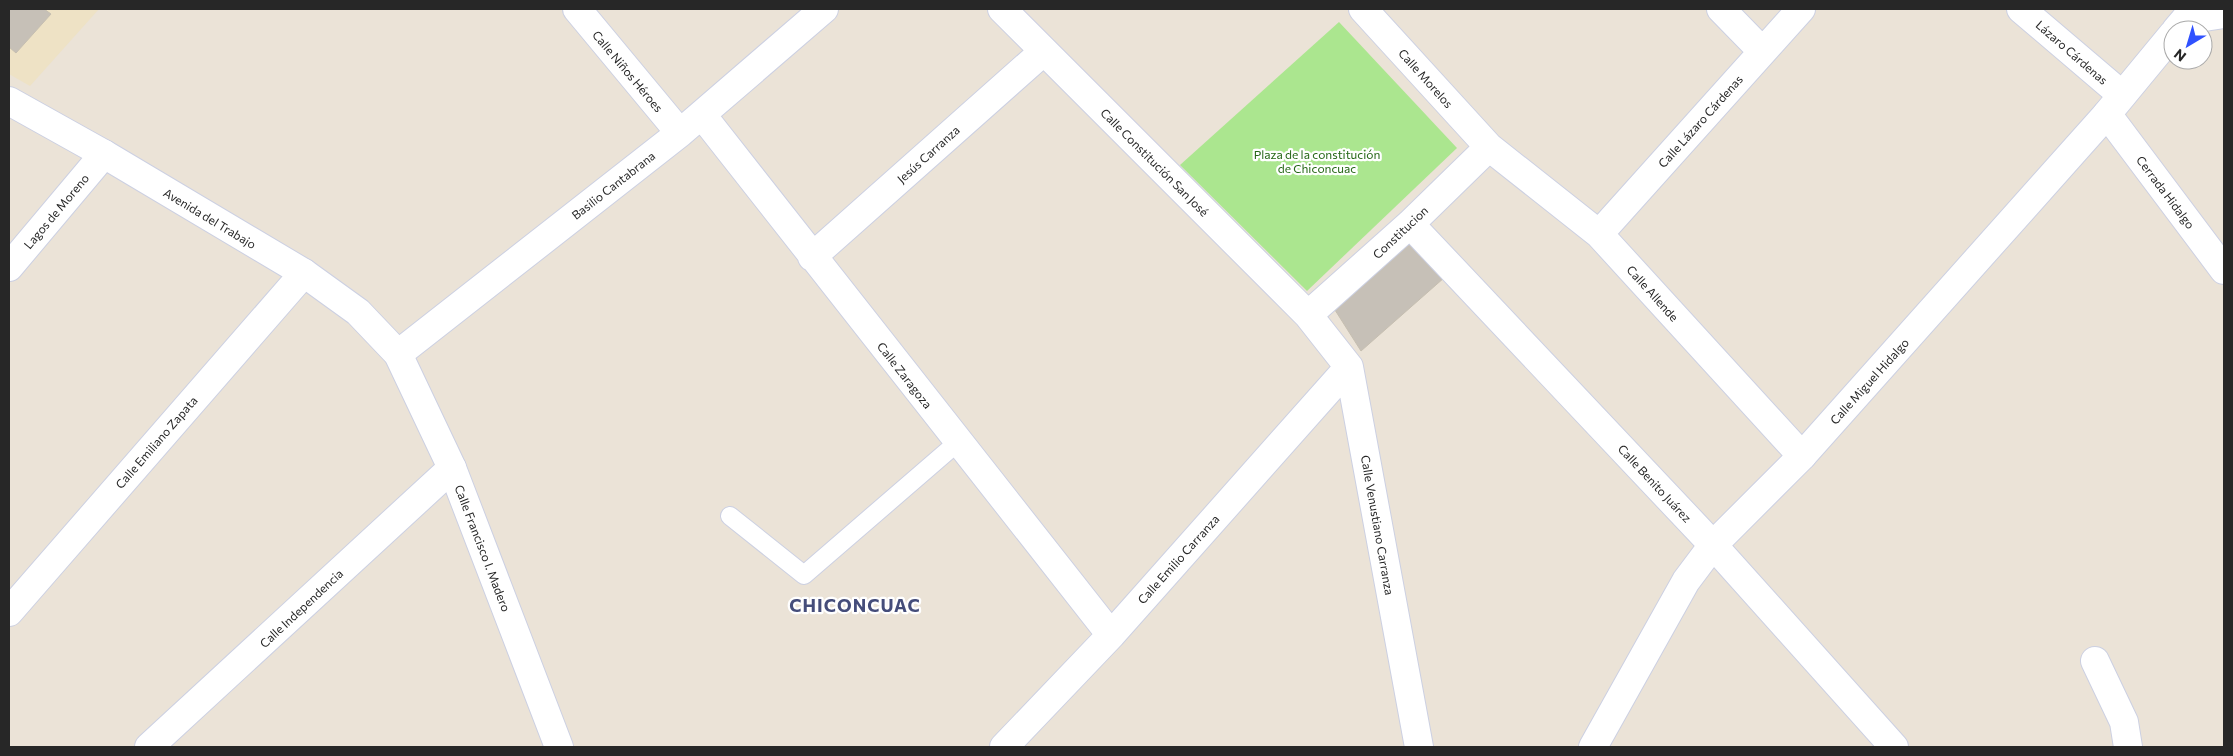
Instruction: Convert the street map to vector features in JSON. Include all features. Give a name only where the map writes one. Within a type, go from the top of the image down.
[{"type":"street","name":"Calle Niños Héroes","points":[[577,9],[680,133]]},
{"type":"street","name":"Basilio Cantabrana","points":[[398,354],[680,133],[824,9]]},
{"type":"street","name":"Calle Constitución San José","points":[[1002,9],[1308,315]]},
{"type":"street","name":"Calle Morelos","points":[[1363,9],[1489,147]]},
{"type":"street","points":[[1721,9],[1762,51]]},
{"type":"street","name":"Calle Lázaro Cárdenas","points":[[1599,234],[1801,9]]},
{"type":"street","name":"Lázaro Cárdenas","points":[[2021,9],[2115,105]]},
{"type":"street","points":[[2196,20],[2224,14]]},
{"type":"street","name":"Calle Miguel Hidalgo","points":[[1594,747],[1686,580],[1714,545],[1802,456],[2115,105],[2163,46]]},
{"type":"street","name":"Jesús Carranza","points":[[812,257],[1044,51]]},
{"type":"street","name":"Avenida del Trabajo","points":[[9,101],[104,154],[304,273],[358,312],[398,354]]},
{"type":"street","name":"Cerrada Hidalgo","points":[[2115,105],[2224,270]]},
{"type":"street","name":"Calle Zaragoza","points":[[702,115],[1111,635]]},
{"type":"street","name":"Constitucion","points":[[1308,315],[1410,224],[1489,147]]},
{"type":"street","name":"Calle Allende","points":[[1489,147],[1599,234],[1802,456]]},
{"type":"street","name":"Lagos de Moreno","points":[[9,267],[104,154]]},
{"type":"street","name":"Calle Benito Juárez","points":[[1410,224],[1714,545],[1894,747]]},
{"type":"street","name":"Calle Emiliano Zapata","points":[[9,612],[304,273]]},
{"type":"street","name":"Calle Venustiano Carranza","points":[[1308,315],[1349,367],[1419,747]]},
{"type":"street","name":"Calle Francisco I. Madero","points":[[398,354],[452,468],[559,747]]},
{"type":"street","name":"Calle Emilio Carranza","points":[[1004,747],[1111,635],[1349,367]]},
{"type":"street","name":"Calle Independencia","points":[[149,747],[452,468]]},
{"type":"street","points":[[2095,661],[2124,722],[2128,747]]},
{"type":"lane","points":[[730,516],[804,576],[958,442]]},
{"type":"shaded area","points":[[9,9],[99,9],[30,86],[9,74]]},
{"type":"green space","name":"Plaza de la constitución de Chiconcuac","points":[[1339,22],[1457,148],[1307,291],[1180,165]]},
{"type":"building","points":[[9,9],[44,9],[51,14],[16,53],[9,47]]},
{"type":"building","points":[[1407,242],[1445,277],[1361,351],[1335,310]]},
{"type":"district","name":"CHICONCUAC","points":[[855,605]]}]
